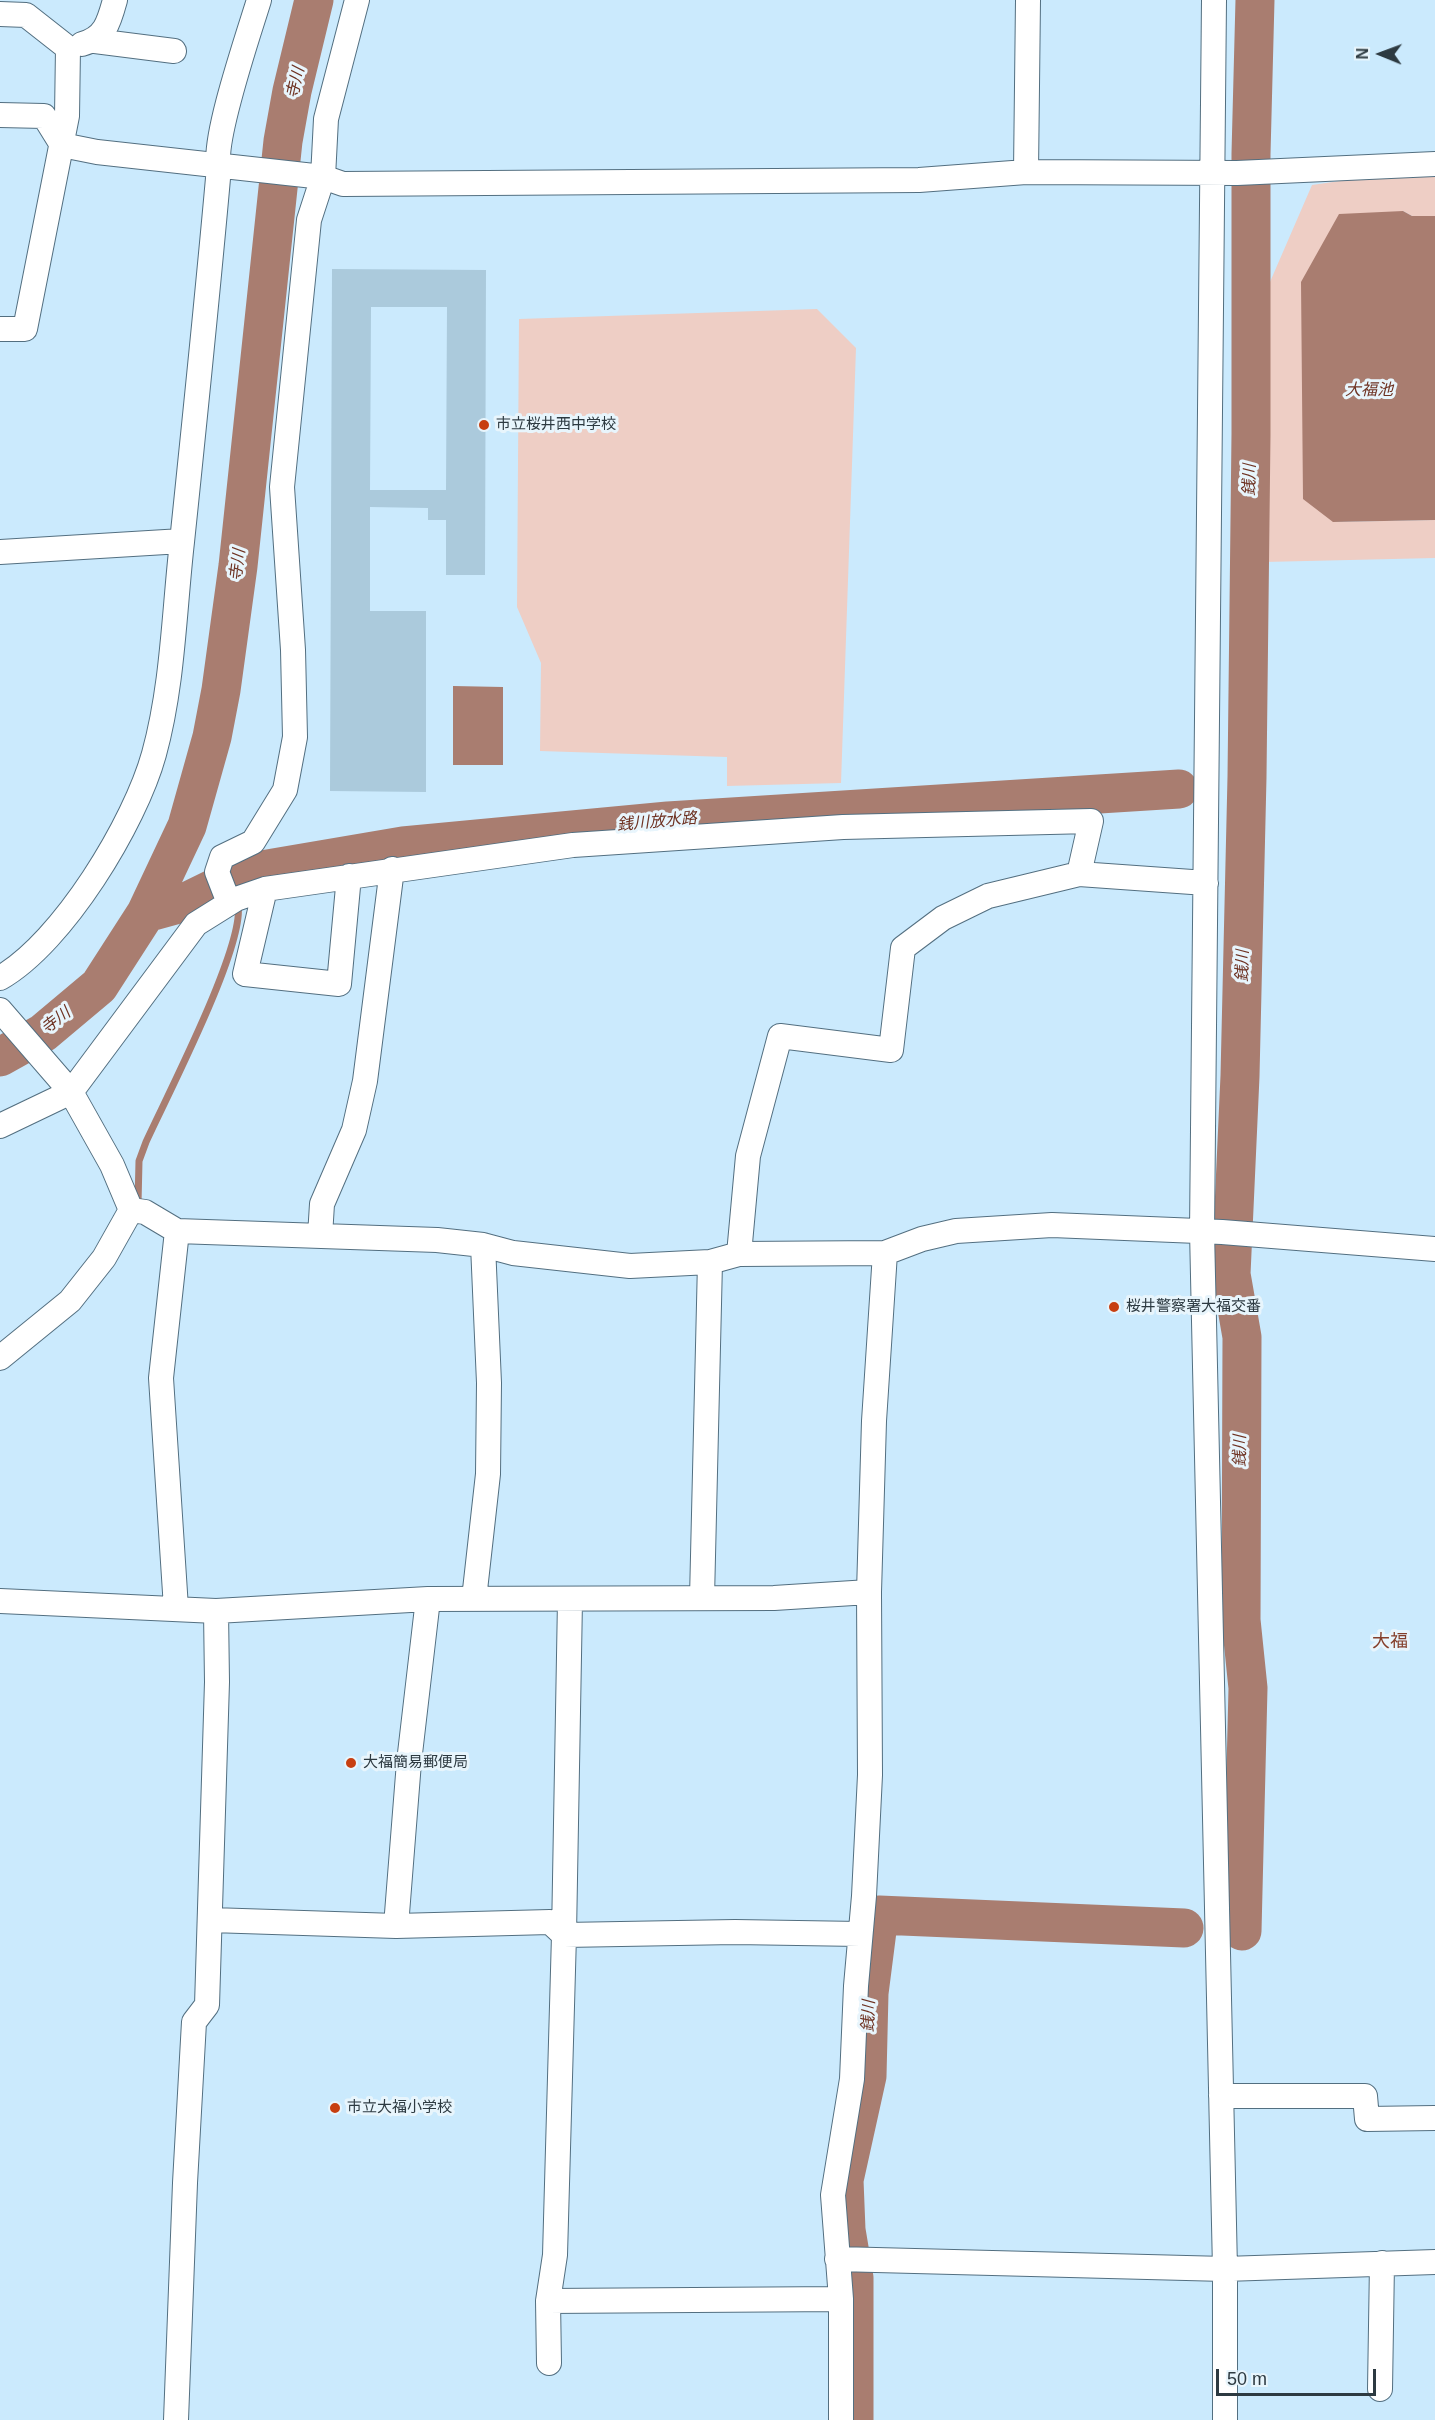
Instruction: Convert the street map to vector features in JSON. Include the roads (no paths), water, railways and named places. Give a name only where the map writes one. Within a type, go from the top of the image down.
[{"type":"street","points":[[95,41],[109,22],[115,0]]},
{"type":"street","points":[[0,978],[38,950],[50,937],[105,859],[130,813],[154,755],[167,690],[226,168],[217,157],[221,131],[259,0]]},
{"type":"street","points":[[349,876],[339,984],[245,974],[245,897],[217,872],[222,857],[254,842],[285,790],[295,737],[293,650],[282,487],[309,220],[326,119],[357,0]]},
{"type":"street","points":[[1026,172],[1028,0]]},
{"type":"street","points":[[1214,0],[1206,884],[1222,1232],[1221,2096],[1225,2269],[1224,2420]]},
{"type":"street","points":[[0,14],[26,15],[68,48]]},
{"type":"street","points":[[68,48],[95,41],[174,51]]},
{"type":"street","points":[[0,329],[25,329],[67,116],[68,48]]},
{"type":"street","points":[[0,115],[44,116],[62,145]]},
{"type":"street","points":[[62,145],[226,168],[316,177],[343,184],[919,180],[1026,172],[1237,173],[1435,164]]},
{"type":"street","points":[[0,552],[182,542]]},
{"type":"street","points":[[0,1126],[67,1088],[196,924],[245,897],[392,869],[573,845],[843,827],[1091,821],[1078,874]]},
{"type":"street","points":[[320,1236],[322,1204],[354,1130],[365,1081],[392,869]]},
{"type":"street","points":[[739,1254],[748,1156],[780,1036],[891,1050],[903,948],[943,918],[988,896],[1078,874],[1206,884]]},
{"type":"street","points":[[0,1010],[67,1088],[138,1211],[177,1231],[437,1240],[483,1245],[513,1253],[630,1266],[710,1262],[739,1254],[885,1253],[922,1239],[956,1231],[1052,1225],[1222,1232],[1435,1249]]},
{"type":"street","points":[[0,1358],[70,1301],[138,1211]]},
{"type":"street","points":[[176,1608],[161,1378],[177,1231]]},
{"type":"street","points":[[474,1599],[488,1474],[489,1383],[483,1245]]},
{"type":"street","points":[[841,2420],[841,2299],[833,2195],[852,2079],[864,1896],[870,1775],[869,1592],[877,1341],[885,1253]]},
{"type":"street","points":[[702,1598],[710,1262]]},
{"type":"street","points":[[0,1600],[216,1611],[428,1599],[774,1598],[869,1592]]},
{"type":"street","points":[[396,1926],[409,1762],[428,1599]]},
{"type":"street","points":[[549,2363],[548,2301],[555,2255],[564,1935],[570,1600]]},
{"type":"street","points":[[176,2420],[194,2022],[207,2005],[217,1682],[216,1611]]},
{"type":"street","points":[[211,1920],[396,1926],[550,1923],[564,1935],[735,1932],[860,1934]]},
{"type":"street","points":[[1221,2096],[1365,2096],[1366,2119],[1435,2118]]},
{"type":"street","points":[[837,2259],[1225,2269],[1435,2262]]},
{"type":"street","points":[[1380,2389],[1382,2263]]},
{"type":"street","points":[[548,2301],[841,2299]]},
{"type":"water","name":"大福池","points":[[1403,211],[1412,216],[1435,216],[1435,520],[1333,522],[1303,499],[1301,282],[1339,214]]},
{"type":"water","points":[[453,686],[503,687],[503,765],[453,765]]},
{"type":"waterway","name":"寺川","points":[[0,1057],[43,1033],[99,986],[146,913],[187,826],[212,737],[221,690],[238,566],[283,141],[292,91],[314,0]]},
{"type":"waterway","name":"銭川","points":[[1242,1931],[1248,1688],[1241,1620],[1242,1337],[1231,1274],[1240,1076],[1247,777],[1251,154],[1255,0]]},
{"type":"waterway","name":"銭川放水路","points":[[146,913],[186,902],[233,879],[262,870],[403,846],[668,821],[1179,789]]},
{"type":"waterway","points":[[138,1204],[139,1161],[217,986],[237,925],[238,905]]},
{"type":"waterway","name":"銭川","points":[[854,2420],[854,2278],[846,2230],[844,2180],[867,2076],[869,1993],[879,1915],[1184,1928]]},
{"type":"place","name":"市立桜井西中学校","points":[[484,425]]},
{"type":"place","name":"桜井警察署大福交番","points":[[1114,1307]]},
{"type":"place","name":"大福簡易郵便局","points":[[351,1763]]},
{"type":"place","name":"市立大福小学校","points":[[335,2108]]},
{"type":"district","name":"大福","points":[[1390,1642]]}]
